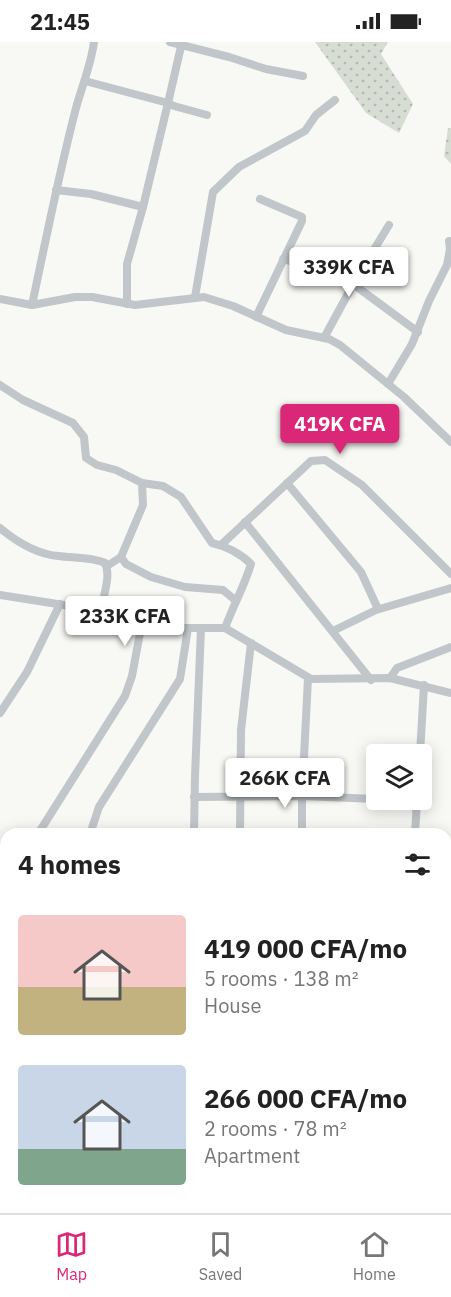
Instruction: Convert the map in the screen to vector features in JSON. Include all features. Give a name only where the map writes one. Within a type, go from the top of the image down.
[{"type":"street","points":[[32,305],[76,106],[91,61],[94,42]]},
{"type":"street","points":[[170,42],[182,43],[266,69],[303,76]]},
{"type":"street","points":[[126,304],[127,264],[144,207],[182,43]]},
{"type":"street","points":[[85,81],[207,115]]},
{"type":"street","points":[[195,297],[213,192],[239,167],[305,131],[316,115],[335,100]]},
{"type":"street","points":[[57,190],[99,196],[144,207]]},
{"type":"street","points":[[256,317],[302,221],[302,217],[260,199]]},
{"type":"street","points":[[324,338],[389,225]]},
{"type":"street","points":[[388,384],[418,332],[429,301],[447,265],[449,241]]},
{"type":"street","points":[[283,259],[321,270],[353,284],[418,332]]},
{"type":"street","points":[[0,299],[32,305],[75,297],[92,297],[126,304],[154,304],[195,297],[218,300],[286,330],[324,338],[340,345],[388,384],[451,442]]},
{"type":"street","points":[[0,385],[23,400],[73,423],[84,437],[86,458],[97,465],[116,470],[142,483],[163,486],[181,497],[212,543],[221,545],[251,564],[244,588],[235,600],[225,628]]},
{"type":"street","points":[[221,545],[311,461],[325,460],[362,485],[451,574]]},
{"type":"street","points":[[107,566],[122,557],[143,505],[142,483]]},
{"type":"street","points":[[287,483],[361,572],[378,609]]},
{"type":"street","points":[[245,522],[371,680]]},
{"type":"street","points":[[0,528],[32,549],[54,556],[102,561],[107,566]]},
{"type":"street","points":[[122,557],[126,564],[151,577],[185,587],[224,590],[235,600]]},
{"type":"street","points":[[102,611],[107,566]]},
{"type":"street","points":[[333,631],[378,609],[451,588]]},
{"type":"street","points":[[0,594],[102,611],[106,615],[129,622],[140,633],[132,676],[125,696],[42,828]]},
{"type":"street","points":[[0,713],[27,672],[60,604]]},
{"type":"street","points":[[137,628],[225,628],[311,679],[390,678],[451,693]]},
{"type":"street","points":[[92,828],[99,807],[180,679],[188,628]]},
{"type":"street","points":[[194,828],[201,628]]},
{"type":"street","points":[[240,828],[241,730],[251,644]]},
{"type":"street","points":[[390,678],[397,668],[451,647]]},
{"type":"street","points":[[302,828],[308,678]]},
{"type":"street","points":[[421,744],[424,685]]},
{"type":"street","points":[[194,797],[302,796],[366,799]]},
{"type":"street","points":[[415,828],[416,810]]},
{"type":"green space","points":[[315,42],[388,42],[381,54],[413,104],[399,133],[366,113]]},
{"type":"green space","points":[[448,128],[451,128],[451,164],[444,156]]}]
